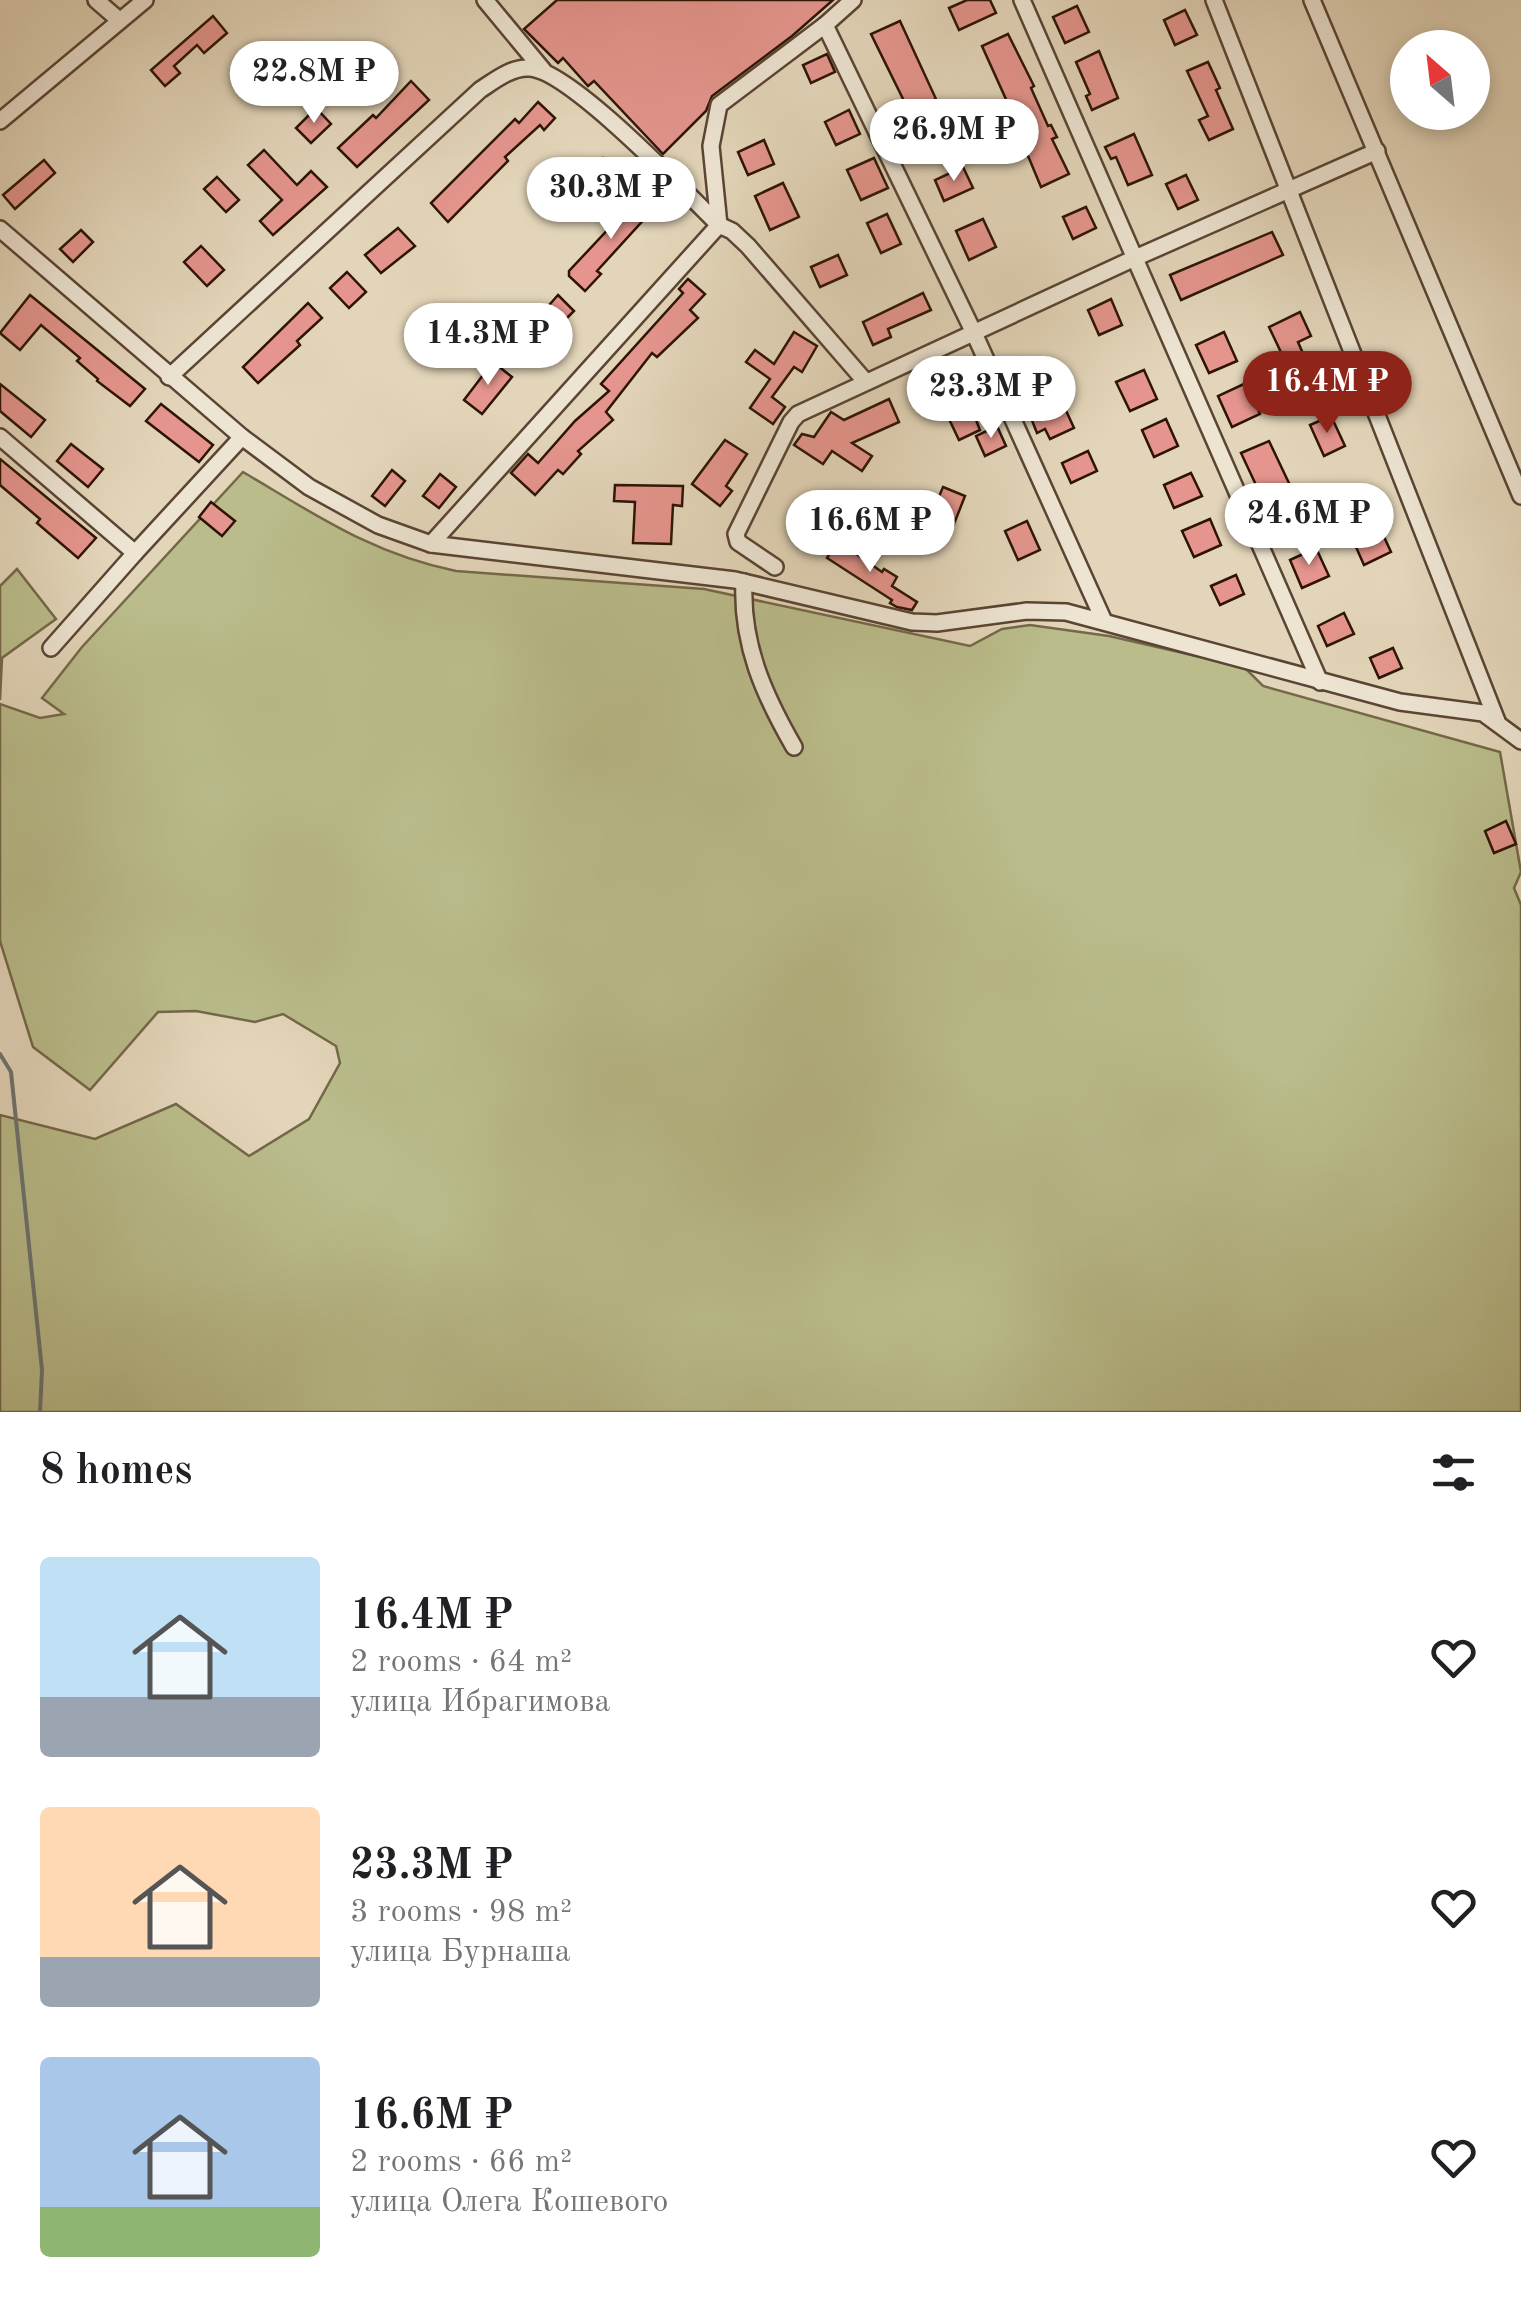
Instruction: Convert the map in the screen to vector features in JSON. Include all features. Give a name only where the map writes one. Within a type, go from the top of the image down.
[{"type":"street","points":[[96,0],[119,20]]},
{"type":"street","points":[[1,118],[145,0]]},
{"type":"street","points":[[485,0],[536,70],[566,85],[719,225],[748,246],[866,381]]},
{"type":"street","points":[[432,544],[719,225],[712,146],[720,106],[853,0]]},
{"type":"street","points":[[1022,0],[1320,682]]},
{"type":"street","points":[[1214,0],[1497,721]]},
{"type":"street","points":[[1312,0],[1521,496]]},
{"type":"street","points":[[826,25],[974,333],[1103,620]]},
{"type":"street","points":[[169,378],[480,90],[505,74],[536,70]]},
{"type":"street","points":[[775,567],[738,542],[736,534],[791,422],[808,408],[1377,151]]},
{"type":"street","points":[[0,229],[169,378],[309,487],[378,525],[432,544],[744,582],[912,622],[936,623],[1027,611],[1066,612],[1400,702],[1471,710],[1497,721],[1521,740]]},
{"type":"street","points":[[0,437],[135,553]]},
{"type":"street","points":[[51,648],[242,438]]},
{"type":"street","points":[[744,582],[742,619],[768,702],[794,747]]},
{"type":"green space","points":[[243,472],[371,544],[456,571],[704,589],[970,646],[1002,629],[1030,625],[1109,636],[1244,667],[1263,686],[1500,752],[1521,872],[1514,888],[1521,905],[1521,1412],[0,1412],[0,1115],[95,1139],[176,1104],[249,1156],[309,1119],[340,1063],[336,1046],[283,1014],[255,1022],[196,1011],[158,1012],[90,1090],[33,1047],[0,941],[0,704],[40,718],[64,714],[42,698],[82,647]]},
{"type":"green space","points":[[17,569],[56,619],[2,658],[0,700],[0,586]]},
{"type":"building","points":[[557,0],[833,0],[712,96],[706,111],[663,154],[594,81],[588,86],[563,58],[558,63],[524,29]]},
{"type":"building","points":[[967,0],[990,0],[996,13],[959,30],[949,8]]},
{"type":"building","points":[[1077,6],[1089,32],[1065,43],[1053,17]]},
{"type":"building","points":[[1185,10],[1197,35],[1175,45],[1164,20]]},
{"type":"building","points":[[213,16],[227,33],[204,53],[197,45],[174,66],[180,73],[165,86],[151,70]]},
{"type":"building","points":[[900,21],[936,99],[909,111],[871,34]]},
{"type":"building","points":[[1008,34],[1034,86],[1031,88],[1048,126],[1057,137],[1052,139],[1069,174],[1041,187],[982,46]]},
{"type":"building","points":[[1099,51],[1118,98],[1092,110],[1086,96],[1090,94],[1076,62]]},
{"type":"building","points":[[827,54],[835,72],[811,83],[803,65]]},
{"type":"building","points":[[1208,62],[1233,129],[1209,140],[1199,120],[1208,116],[1187,71]]},
{"type":"building","points":[[411,81],[429,100],[357,167],[338,148],[373,115],[376,118]]},
{"type":"building","points":[[538,102],[555,118],[544,130],[540,125],[505,157],[508,161],[448,222],[431,203],[515,119],[519,123]]},
{"type":"building","points":[[316,108],[331,124],[311,143],[296,128]]},
{"type":"building","points":[[849,110],[860,134],[836,145],[825,122]]},
{"type":"building","points":[[945,120],[956,145],[929,158],[917,132]]},
{"type":"building","points":[[1134,134],[1152,175],[1128,185],[1116,157],[1111,159],[1105,147]]},
{"type":"building","points":[[764,140],[774,164],[748,175],[738,152]]},
{"type":"building","points":[[264,150],[297,185],[311,171],[327,187],[273,235],[260,221],[282,200],[248,165]]},
{"type":"building","points":[[603,158],[619,173],[602,192],[585,177]]},
{"type":"building","points":[[874,158],[888,188],[861,200],[847,170]]},
{"type":"building","points":[[44,160],[55,173],[15,209],[3,195]]},
{"type":"building","points":[[963,167],[973,188],[944,201],[935,180]]},
{"type":"building","points":[[1186,175],[1198,200],[1178,209],[1166,184]]},
{"type":"building","points":[[217,177],[239,200],[226,212],[204,189]]},
{"type":"building","points":[[783,183],[799,217],[770,230],[755,196]]},
{"type":"building","points":[[644,191],[658,204],[597,271],[601,274],[585,291],[569,276],[569,271]]},
{"type":"building","points":[[1086,207],[1096,228],[1073,239],[1063,217]]},
{"type":"building","points":[[887,214],[901,244],[881,253],[867,223]]},
{"type":"building","points":[[983,219],[996,247],[969,260],[956,231]]},
{"type":"building","points":[[398,228],[415,246],[381,273],[365,255]]},
{"type":"building","points":[[81,230],[93,242],[73,262],[60,249]]},
{"type":"building","points":[[1272,232],[1283,255],[1181,300],[1170,275]]},
{"type":"building","points":[[201,246],[224,270],[207,286],[184,262]]},
{"type":"building","points":[[838,255],[847,275],[820,287],[811,267]]},
{"type":"building","points":[[347,272],[366,292],[349,308],[330,288]]},
{"type":"building","points":[[688,279],[705,294],[690,310],[698,318],[657,357],[652,353],[606,412],[613,420],[578,451],[581,454],[563,474],[558,470],[535,495],[511,473],[528,454],[538,463],[575,421],[609,391],[601,384],[683,293],[679,289]]},
{"type":"building","points":[[923,293],[931,310],[888,329],[891,337],[873,345],[863,322]]},
{"type":"building","points":[[30,295],[145,389],[130,406],[97,381],[77,361],[80,358],[41,325],[20,350],[0,333]]},
{"type":"building","points":[[558,295],[574,311],[557,328],[554,324],[527,357],[513,346]]},
{"type":"building","points":[[1111,299],[1122,325],[1099,335],[1088,310]]},
{"type":"building","points":[[308,303],[322,318],[297,341],[300,345],[258,383],[243,367]]},
{"type":"building","points":[[1300,312],[1311,336],[1298,342],[1315,381],[1290,393],[1279,369],[1287,365],[1269,327]]},
{"type":"building","points":[[794,332],[817,346],[802,372],[794,367],[772,397],[785,407],[773,424],[750,408],[770,379],[746,362],[755,350],[774,364]]},
{"type":"building","points":[[1224,332],[1237,361],[1209,373],[1196,345]]},
{"type":"building","points":[[493,362],[512,377],[482,414],[464,400]]},
{"type":"building","points":[[955,366],[980,430],[959,440],[929,377]]},
{"type":"building","points":[[1144,370],[1157,399],[1130,411],[1116,382]]},
{"type":"building","points":[[1246,383],[1260,414],[1232,427],[1218,396]]},
{"type":"building","points":[[0,384],[45,420],[31,437],[0,411]]},
{"type":"building","points":[[889,399],[899,422],[852,443],[872,456],[862,471],[832,451],[823,464],[794,445],[802,434],[814,437],[831,412],[844,420]]},
{"type":"building","points":[[161,404],[213,445],[199,462],[146,421]]},
{"type":"building","points":[[1063,404],[1074,428],[1050,439],[1045,429],[1037,433],[1031,418]]},
{"type":"building","points":[[1331,416],[1345,446],[1324,456],[1310,425]]},
{"type":"building","points":[[1166,419],[1178,446],[1154,457],[1142,430]]},
{"type":"building","points":[[997,426],[1006,446],[985,456],[976,436]]},
{"type":"building","points":[[725,440],[747,454],[726,486],[732,491],[720,506],[692,484]]},
{"type":"building","points":[[1269,441],[1306,519],[1278,532],[1241,453]]},
{"type":"building","points":[[71,444],[103,469],[88,487],[57,461]]},
{"type":"building","points":[[1088,451],[1097,471],[1071,483],[1062,463]]},
{"type":"building","points":[[0,459],[96,538],[78,558],[0,485]]},
{"type":"building","points":[[392,470],[405,481],[385,506],[372,496]]},
{"type":"building","points":[[1191,473],[1202,496],[1174,508],[1164,485]]},
{"type":"building","points":[[440,474],[456,487],[439,508],[423,496]]},
{"type":"building","points":[[615,485],[683,486],[682,506],[673,505],[671,544],[633,543],[635,502],[614,501]]},
{"type":"building","points":[[943,487],[965,496],[952,529],[929,520]]},
{"type":"building","points":[[211,502],[235,521],[222,536],[199,517]]},
{"type":"building","points":[[1210,519],[1221,545],[1194,557],[1182,531]]},
{"type":"building","points":[[1027,521],[1040,550],[1018,560],[1005,531]]},
{"type":"building","points":[[1379,526],[1391,552],[1364,565],[1352,538]]},
{"type":"building","points":[[838,541],[882,572],[884,569],[897,577],[892,586],[917,602],[912,610],[890,603],[892,600],[827,558]]},
{"type":"building","points":[[1316,548],[1329,576],[1302,588],[1290,560]]},
{"type":"building","points":[[1236,575],[1244,594],[1220,605],[1211,586]]},
{"type":"building","points":[[1344,613],[1354,634],[1327,646],[1318,626]]},
{"type":"building","points":[[1393,648],[1402,668],[1379,678],[1370,658]]},
{"type":"building","points":[[1506,821],[1516,844],[1494,853],[1485,831]]},
{"type":"waterway","points":[[0,1054],[11,1072],[42,1370],[40,1412]]}]
